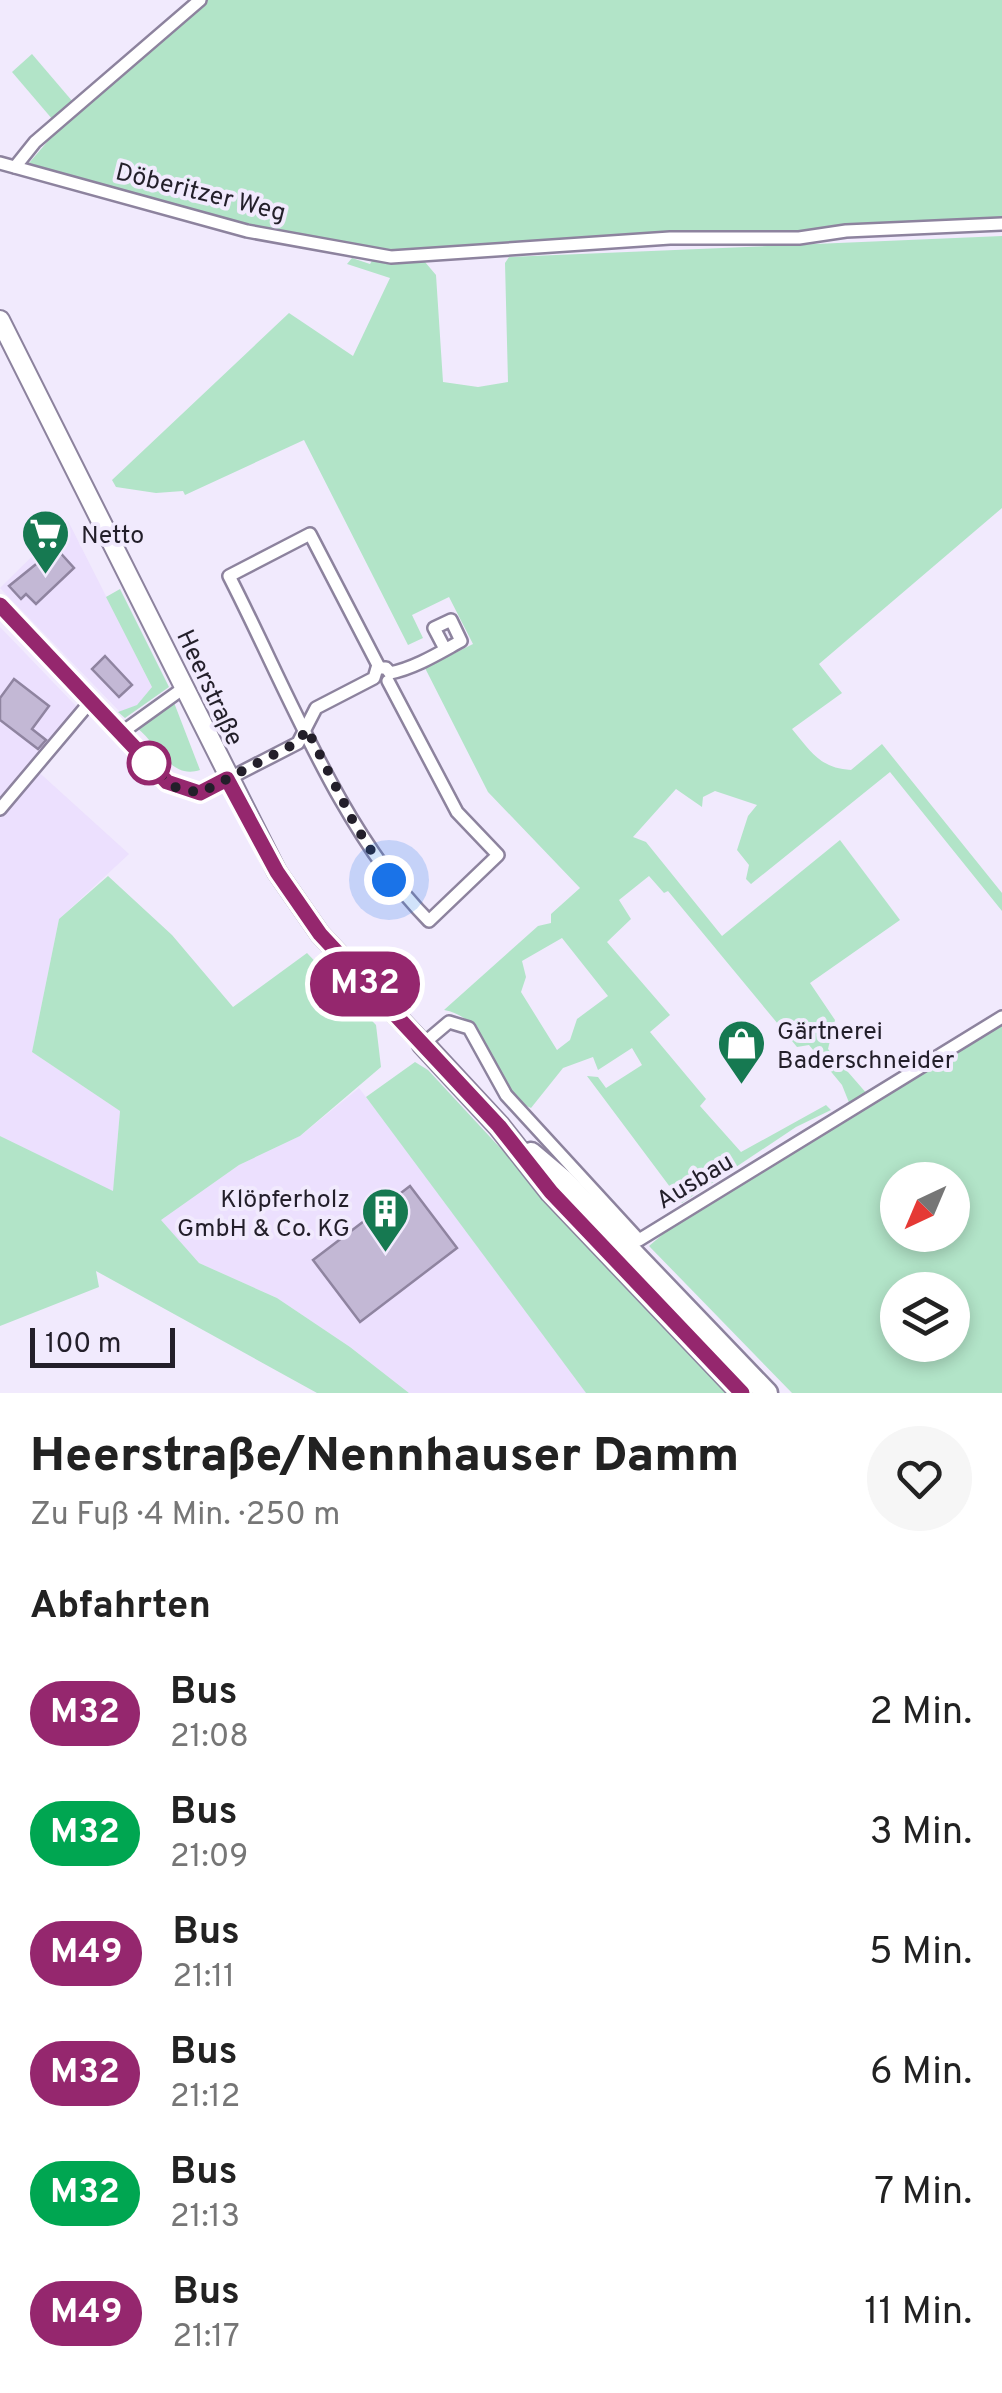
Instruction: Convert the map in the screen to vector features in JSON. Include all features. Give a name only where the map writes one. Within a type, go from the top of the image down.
[{"type":"highway","points":[[422,1044],[499,1126],[551,1192],[742,1393]]},
{"type":"highway","points":[[499,1126],[563,1180],[767,1393]]},
{"type":"main road","name":"Heerstraße","points":[[0,320],[185,687],[227,779],[308,920],[422,1044]]},
{"type":"main road","points":[[0,605],[167,782],[200,793],[227,779]]},
{"type":"street","points":[[15,167],[36,142],[200,0]]},
{"type":"street","name":"Döberitzer Weg","points":[[0,163],[247,231],[391,256],[670,238],[799,238],[846,231],[1002,224]]},
{"type":"street","points":[[310,534],[457,812],[498,855],[429,921],[389,880],[353,821],[307,729],[230,576],[310,534]]},
{"type":"street","points":[[227,779],[298,742],[316,708],[445,650]]},
{"type":"street","points":[[121,732],[185,687]]},
{"type":"street","points":[[0,810],[92,701]]},
{"type":"street","name":"Ausbau","points":[[422,1044],[449,1022],[469,1028],[506,1096],[640,1240],[1002,1017]]},
{"type":"shaded area","points":[[68,521],[152,687],[137,705],[121,713],[0,588]]},
{"type":"shaded area","points":[[0,627],[77,707],[32,766],[129,854],[59,919],[32,1052],[120,1111],[113,1192],[0,1136]]},
{"type":"shaded area","points":[[359,1088],[586,1393],[409,1393],[277,1298],[199,1263],[160,1220],[239,1165],[300,1136]]},
{"type":"green space","points":[[207,0],[1002,0],[1002,219],[798,235],[386,253],[247,229],[29,163],[54,134]]},
{"type":"green space","points":[[32,54],[73,102],[53,120],[12,72]]},
{"type":"green space","points":[[1002,236],[1002,508],[819,664],[842,693],[792,729],[817,757],[840,769],[851,770],[882,744],[1002,893],[1002,911],[890,772],[751,884],[746,879],[749,865],[737,850],[748,816],[757,805],[715,791],[703,797],[702,807],[676,789],[633,837],[646,842],[722,936],[840,840],[900,920],[810,983],[835,1020],[828,1049],[868,1095],[850,1105],[842,1085],[809,1045],[797,1047],[668,891],[664,893],[649,876],[619,900],[631,919],[607,942],[670,1015],[650,1032],[706,1099],[700,1106],[741,1152],[826,1105],[831,1110],[796,1127],[682,1203],[587,1076],[598,1077],[606,1088],[642,1065],[632,1048],[598,1070],[593,1057],[563,1068],[531,1108],[505,1086],[474,1027],[461,1016],[444,1010],[538,926],[551,923],[551,914],[580,888],[488,792],[425,668],[473,644],[449,597],[412,615],[423,638],[408,645],[304,440],[185,495],[183,491],[156,493],[116,487],[112,480],[289,313],[353,356],[390,278],[347,264],[352,258],[370,264],[373,259],[425,262],[436,275],[443,382],[478,387],[508,382],[505,263],[509,257]],"holes":[[[562,938],[608,996],[577,1019],[570,1040],[557,1050],[521,992],[526,977],[522,961]]]},
{"type":"green space","points":[[120,589],[169,687],[125,718],[118,712],[137,705],[152,687],[106,597]]},
{"type":"green space","points":[[173,700],[200,770],[190,772],[172,765],[137,728]]},
{"type":"green space","points":[[108,876],[172,935],[233,1007],[307,953],[376,1025],[381,1067],[300,1136],[239,1165],[161,1220],[199,1263],[277,1298],[409,1393],[317,1393],[96,1271],[99,1287],[0,1326],[0,1136],[113,1191],[120,1111],[32,1052],[59,919]]},
{"type":"green space","points":[[1002,1023],[1002,1393],[792,1393],[649,1246],[670,1228]]},
{"type":"green space","points":[[415,1062],[428,1070],[727,1393],[586,1393],[366,1097]]},
{"type":"building","name":"Netto","points":[[56,548],[74,568],[36,604],[26,594],[21,599],[9,586]]},
{"type":"building","points":[[105,656],[132,685],[119,697],[92,669]]},
{"type":"building","points":[[14,679],[49,706],[32,729],[46,740],[38,749],[0,720],[0,698]]},
{"type":"building","name":"Klöpferholz GmbH & Co. KG","points":[[410,1186],[457,1248],[360,1322],[313,1260]]},
{"type":"bus line","name":"M32","points":[[0,605],[167,782],[200,793],[227,779],[308,920],[499,1126],[551,1192],[742,1393]]},
{"type":"place","name":"Netto","points":[[46,576]]},
{"type":"place","name":"Gärtnerei Baderschneider","points":[[742,1086]]},
{"type":"place","name":"Klöpferholz GmbH & Co. KG","points":[[385,1254]]},
{"type":"route","points":[[149,763],[175,787],[200,793],[278,754],[298,742],[307,729],[353,821],[389,880]]}]
